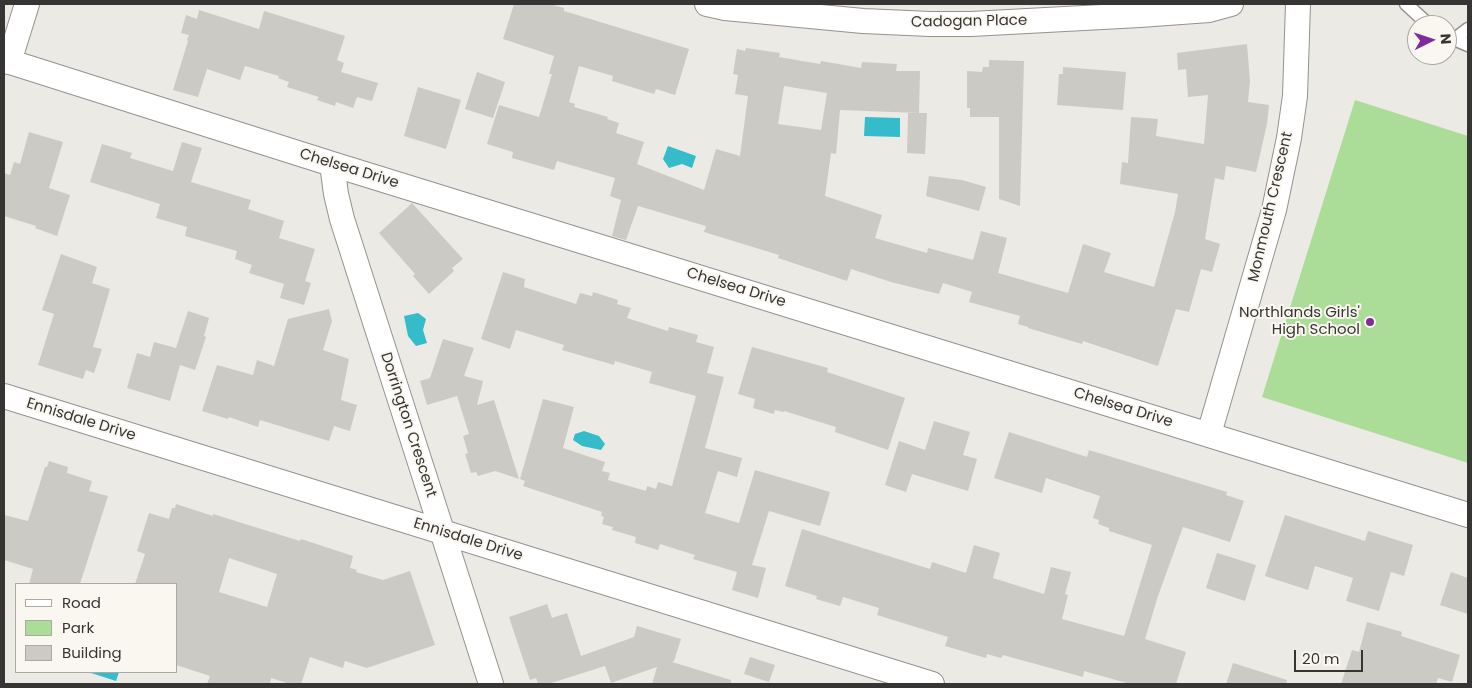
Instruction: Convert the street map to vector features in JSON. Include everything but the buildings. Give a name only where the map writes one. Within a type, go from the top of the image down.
[{"type":"street","points":[[6,61],[27,4]]},
{"type":"street","name":"Cadogan Place","points":[[707,4],[725,8],[863,21],[930,24],[971,24],[1140,15],[1209,10],[1232,4]]},
{"type":"street","name":"Monmouth Crescent","points":[[1209,434],[1274,210],[1289,138],[1295,96],[1298,4]]},
{"type":"street","name":"Chelsea Drive","points":[[6,61],[332,164],[1468,515]]},
{"type":"street","name":"Dorrington Crescent","points":[[332,164],[342,219],[491,684]]},
{"type":"street","name":"Ennisdale Drive","points":[[4,396],[932,684]]},
{"type":"lane","points":[[1406,4],[1418,15]]},
{"type":"green space","name":"Northlands Girls' High School","points":[[1355,100],[1468,136],[1468,463],[1262,397]]},
{"type":"water","points":[[865,117],[900,118],[900,137],[864,136]]},
{"type":"water","points":[[668,146],[696,156],[692,168],[682,164],[669,168],[663,159]]},
{"type":"water","points":[[418,313],[426,319],[423,330],[427,343],[416,346],[408,336],[404,316]]},
{"type":"water","points":[[584,431],[599,436],[605,444],[601,450],[582,446],[573,440],[575,434]]},
{"type":"water","points":[[91,673],[119,673],[116,681]]},
{"type":"place","name":"Northlands Girls' High School","points":[[1370,322]]}]
